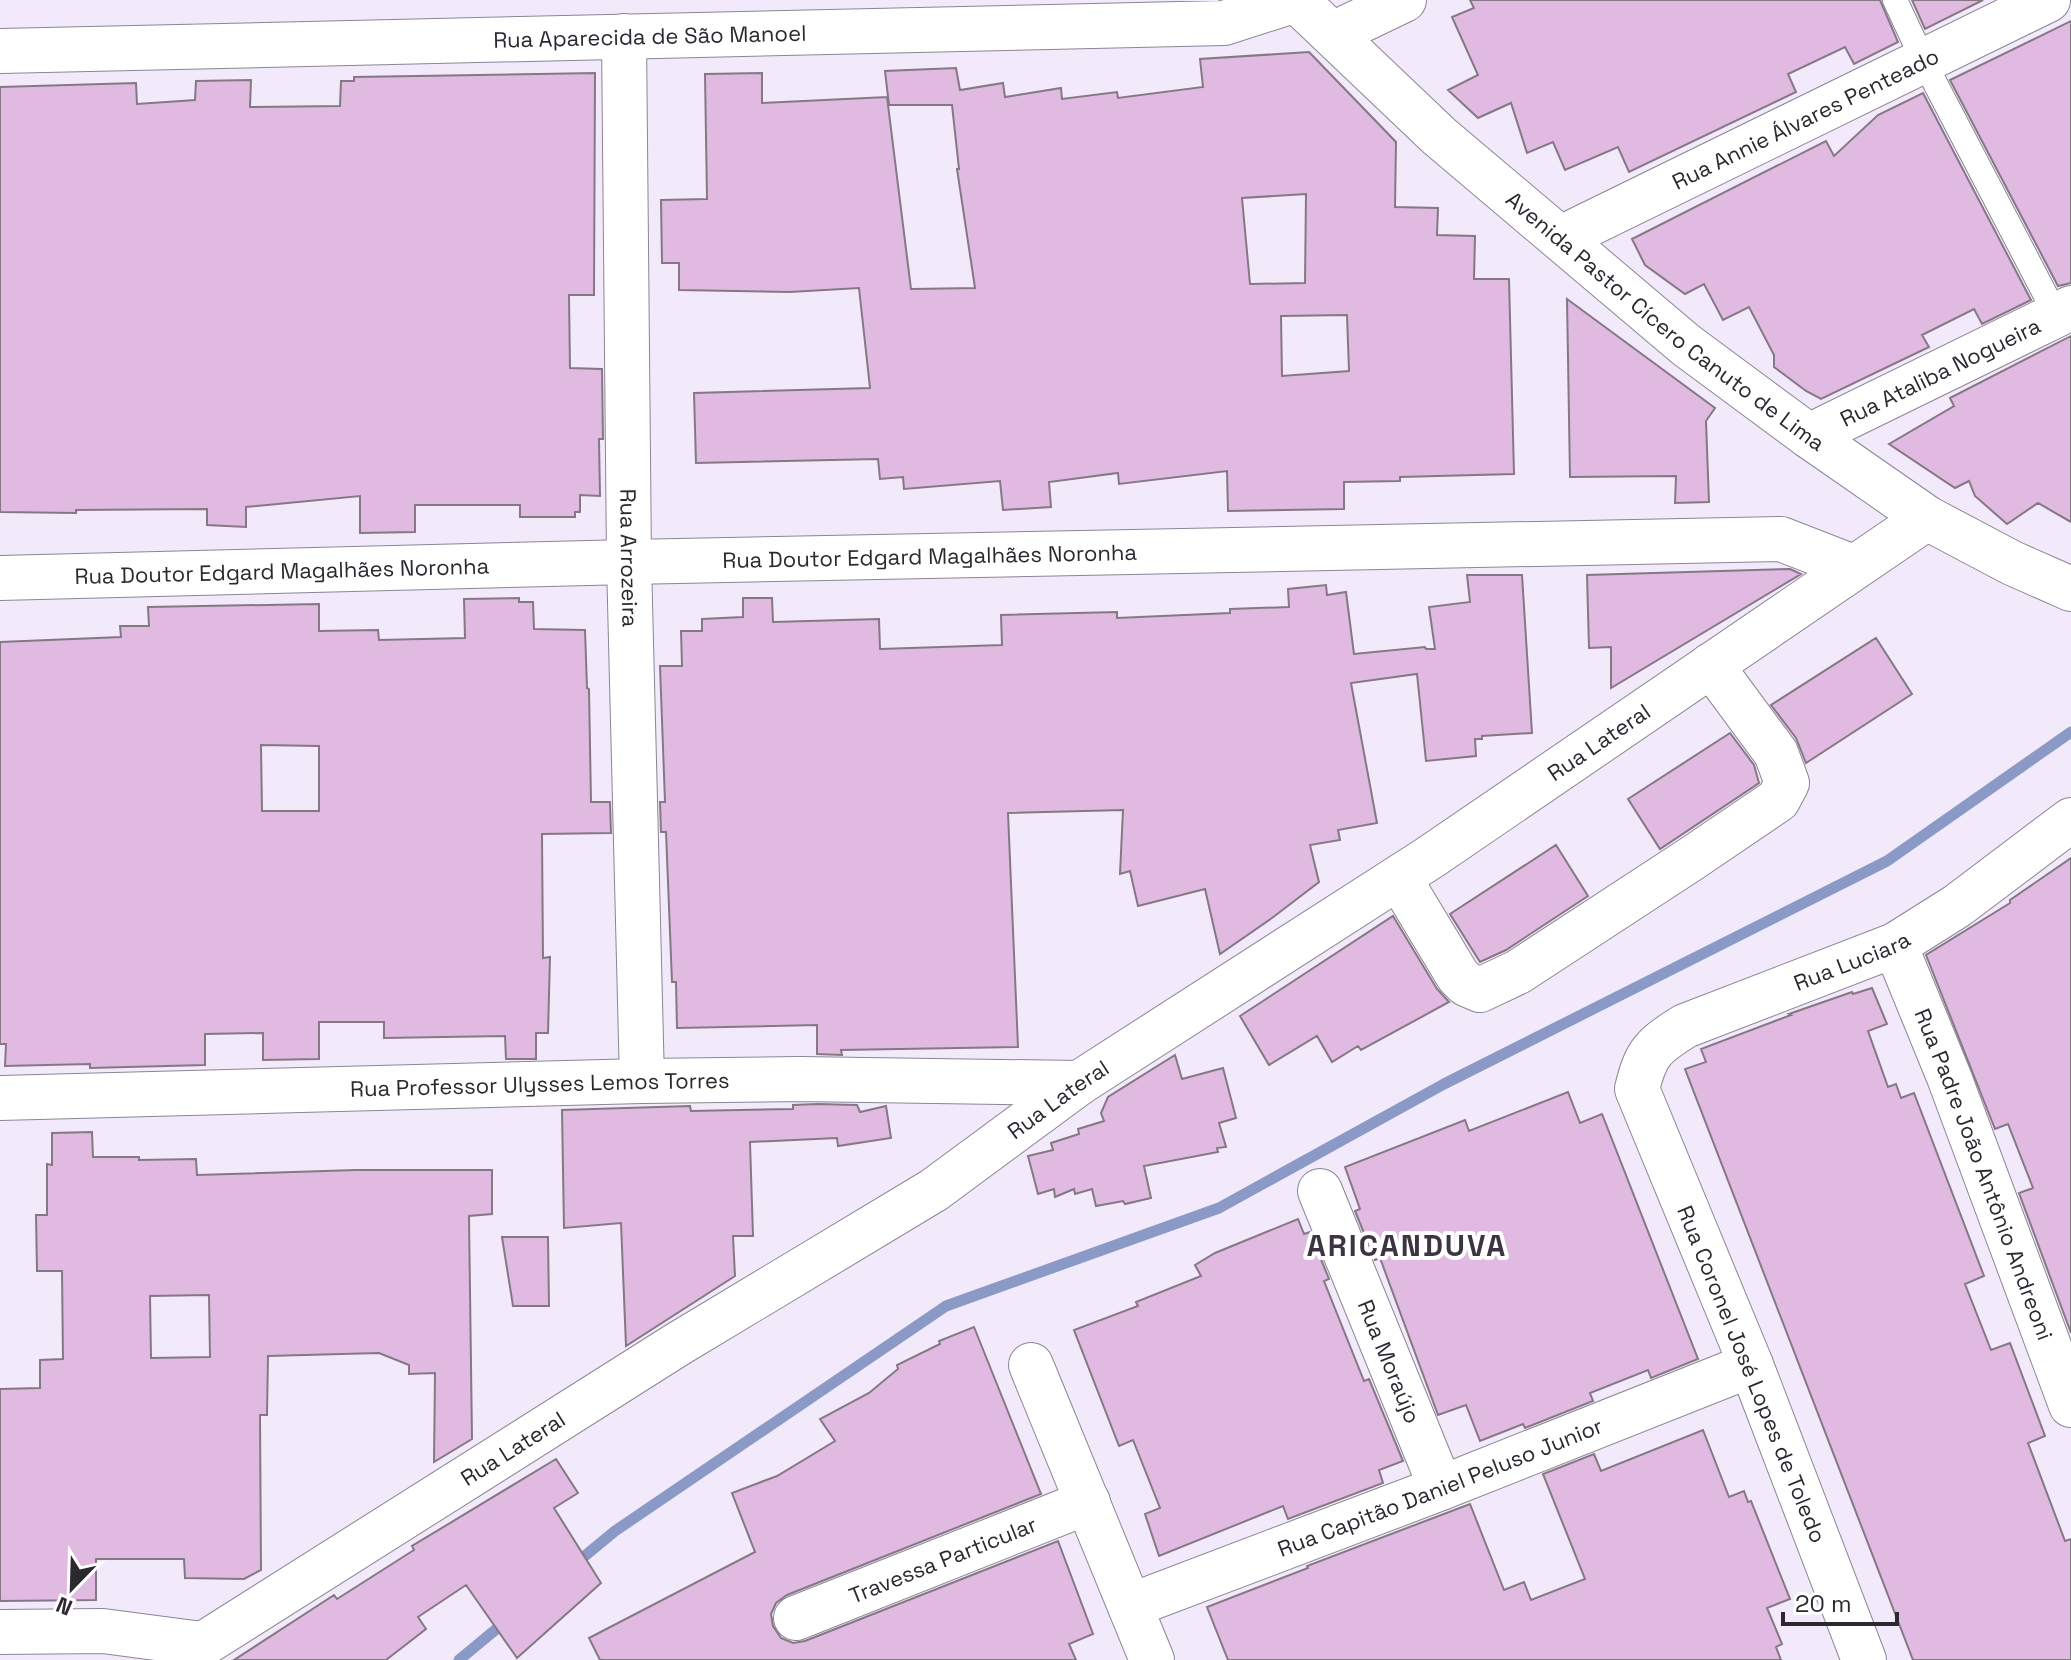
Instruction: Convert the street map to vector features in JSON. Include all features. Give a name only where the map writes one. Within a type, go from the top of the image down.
[{"type":"street","name":"Avenida Pastor Cícero Canuto de Lima","points":[[1296,0],[1439,136],[1686,345],[1927,518],[2012,563],[2071,589]]},
{"type":"street","name":"Rua Aparecida de São Manoel","points":[[0,51],[1224,23],[1296,0]]},
{"type":"street","points":[[1333,34],[1404,0]]},
{"type":"street","name":"Rua Annie Álvares Penteado","points":[[1561,238],[2048,0]]},
{"type":"street","name":"Rua Arrozeira","points":[[624,36],[629,562],[642,1081]]},
{"type":"street","name":"Rua Ataliba Nogueira","points":[[1809,436],[2063,311]]},
{"type":"street","name":"Rua Lateral","points":[[190,1652],[678,1344],[934,1190],[1079,1083],[1399,878],[1927,518]]},
{"type":"street","name":"Rua Doutor Edgard Magalhães Noronha","points":[[0,578],[1781,539],[1853,567]]},
{"type":"street","points":[[1399,878],[1458,976],[1466,984],[1480,990],[1518,972],[1704,851],[1778,800],[1787,783],[1776,753],[1711,665]]},
{"type":"street","name":"Rua Luciara","points":[[1637,1089],[1642,1066],[1656,1044],[1685,1026],[1895,945],[1957,906],[2071,820]]},
{"type":"street","name":"Rua Padre João Antônio Andreoni","points":[[1895,945],[1949,1077],[2071,1405]]},
{"type":"street","name":"Rua Professor Ulysses Lemos Torres","points":[[0,1098],[642,1081],[799,1079],[1079,1083]]},
{"type":"street","name":"Rua Coronel José Lopes de Toledo","points":[[1637,1089],[1751,1365],[1864,1660]]},
{"type":"street","name":"Rua Moraújo","points":[[1320,1191],[1441,1488]]},
{"type":"street","points":[[1031,1365],[1152,1660]]},
{"type":"street","name":"Rua Capitão Daniel Peluso Junior","points":[[1130,1606],[1441,1488],[1751,1365]]},
{"type":"street","name":"Travessa Particular","points":[[796,1618],[1088,1502]]},
{"type":"street","points":[[0,1632],[103,1631],[190,1652]]},
{"type":"lane","points":[[1895,0],[1923,60],[2063,311]]},
{"type":"building","points":[[1470,0],[1880,0],[1898,42],[1854,64],[1845,47],[1788,74],[1796,92],[1629,172],[1618,147],[1565,170],[1553,142],[1527,153],[1511,103],[1478,118],[1448,90],[1478,75],[1452,17],[1474,8]]},
{"type":"building","points":[[1912,0],[1983,0],[1925,29]]},
{"type":"building","points":[[2071,21],[2071,283],[2058,286],[1950,80]]},
{"type":"building","points":[[1309,52],[1396,142],[1395,207],[1438,208],[1437,235],[1475,236],[1474,279],[1509,279],[1514,474],[1344,482],[1344,509],[1228,511],[1227,471],[1119,484],[1118,473],[1049,482],[1051,507],[1003,510],[1000,481],[904,489],[903,477],[880,479],[878,459],[696,463],[694,393],[870,388],[859,288],[790,292],[679,290],[679,263],[662,263],[661,200],[707,199],[705,74],[762,73],[762,103],[887,97],[911,289],[975,288],[957,169],[952,105],[889,105],[885,71],[956,68],[960,90],[1003,83],[1005,97],[1061,88],[1062,99],[1117,92],[1118,98],[1203,87],[1200,59]],"holes":[[[1306,194],[1305,283],[1250,284],[1242,198]],[[1347,315],[1349,371],[1282,376],[1281,316]]]},
{"type":"building","points":[[595,73],[594,295],[569,295],[570,368],[602,369],[603,439],[599,439],[600,496],[580,495],[580,512],[575,512],[575,517],[520,517],[520,505],[415,505],[415,532],[360,533],[360,496],[246,507],[246,527],[207,525],[207,509],[0,512],[0,87],[136,83],[137,104],[195,100],[196,81],[251,80],[250,107],[340,106],[341,81],[354,81],[354,77]]},
{"type":"building","points":[[1923,93],[2031,300],[1982,324],[1974,309],[1922,335],[1929,347],[1821,399],[1774,367],[1774,355],[1749,307],[1723,320],[1704,284],[1685,294],[1645,265],[1632,239],[1826,141],[1834,156],[1878,115]]},
{"type":"building","points":[[1567,299],[1715,408],[1706,421],[1709,502],[1675,503],[1676,476],[1570,477]]},
{"type":"building","points":[[2071,336],[2071,522],[2038,503],[2007,524],[1975,496],[1969,481],[1955,488],[1889,444],[1954,406],[1950,398]]},
{"type":"building","points":[[1790,569],[1801,574],[1611,688],[1611,647],[1589,648],[1587,575]]},
{"type":"building","points":[[1467,575],[1522,575],[1532,733],[1482,736],[1482,739],[1475,739],[1476,756],[1426,761],[1417,674],[1351,683],[1377,823],[1338,830],[1340,840],[1310,845],[1319,882],[1220,954],[1205,889],[1138,906],[1130,871],[1120,874],[1123,810],[1008,813],[1018,1047],[841,1050],[842,1055],[817,1054],[817,1025],[677,1028],[676,982],[672,982],[666,832],[661,832],[660,802],[665,802],[660,666],[682,666],[681,631],[702,631],[702,619],[743,617],[743,598],[772,598],[773,622],[879,619],[880,649],[1002,645],[1001,615],[1117,612],[1117,618],[1230,613],[1230,609],[1289,607],[1288,589],[1326,585],[1327,595],[1346,592],[1354,654],[1425,647],[1435,649],[1429,607],[1470,602]]},
{"type":"building","points":[[519,598],[519,602],[533,602],[534,629],[585,630],[591,802],[610,802],[611,833],[542,834],[543,958],[550,957],[548,1033],[536,1033],[536,1059],[506,1059],[505,1036],[384,1038],[384,1022],[319,1022],[319,1059],[263,1060],[263,1033],[205,1034],[205,1065],[90,1068],[90,1064],[5,1066],[6,1044],[0,1044],[0,642],[121,637],[120,626],[149,626],[148,607],[319,604],[319,631],[378,630],[379,640],[465,638],[464,599]],"holes":[[[261,745],[319,746],[319,811],[262,811]]]},
{"type":"building","points":[[1876,638],[1912,694],[1806,763],[1796,738],[1771,705]]},
{"type":"building","points":[[1730,733],[1754,765],[1759,783],[1660,849],[1628,799]]},
{"type":"building","points":[[1556,845],[1588,896],[1506,950],[1480,962],[1450,914]]},
{"type":"building","points":[[2071,858],[2071,1333],[2019,1193],[2033,1188],[2008,1124],[1995,1129],[1926,955],[2010,903],[2010,900]]},
{"type":"building","points":[[1393,916],[1437,989],[1449,1002],[1361,1050],[1358,1046],[1332,1062],[1317,1036],[1269,1065],[1240,1016]]},
{"type":"building","points":[[1872,988],[1887,1024],[1868,1031],[1888,1087],[1896,1084],[1901,1098],[1914,1093],[1984,1276],[1965,1284],[1991,1350],[2010,1343],[2045,1436],[2028,1443],[2065,1541],[2071,1539],[2071,1660],[1913,1660],[1685,1069],[1706,1062],[1701,1049],[1789,1014]]},
{"type":"building","points":[[1175,1055],[1182,1079],[1223,1068],[1236,1118],[1219,1123],[1226,1147],[1217,1148],[1218,1152],[1144,1166],[1151,1198],[1096,1206],[1092,1189],[1075,1194],[1074,1189],[1055,1197],[1054,1189],[1038,1194],[1028,1156],[1053,1150],[1051,1143],[1079,1134],[1078,1129],[1104,1121],[1101,1113],[1108,1097]]},
{"type":"building","points":[[1568,1092],[1580,1123],[1602,1114],[1698,1359],[1651,1378],[1648,1370],[1590,1393],[1593,1401],[1525,1428],[1523,1424],[1480,1441],[1466,1405],[1438,1415],[1380,1258],[1375,1260],[1355,1211],[1360,1209],[1345,1167],[1465,1120],[1469,1131]]},
{"type":"building","points":[[793,1105],[857,1105],[860,1112],[886,1106],[891,1138],[838,1146],[837,1138],[750,1142],[753,1236],[733,1236],[735,1276],[626,1346],[621,1223],[564,1228],[562,1110],[690,1106],[691,1111],[793,1109]]},
{"type":"building","points":[[92,1132],[93,1157],[196,1159],[197,1175],[492,1170],[492,1214],[469,1216],[472,1439],[434,1462],[435,1373],[409,1374],[409,1365],[379,1353],[268,1356],[267,1415],[260,1415],[261,1570],[244,1579],[185,1578],[184,1559],[96,1559],[96,1600],[0,1601],[0,1389],[40,1388],[40,1360],[63,1359],[62,1271],[37,1271],[36,1215],[47,1215],[47,1164],[52,1165],[52,1133]],"holes":[[[209,1295],[210,1357],[151,1358],[150,1296]]]},
{"type":"building","points":[[1298,1219],[1304,1234],[1310,1232],[1329,1279],[1324,1281],[1364,1381],[1369,1379],[1403,1461],[1379,1470],[1383,1483],[1288,1519],[1283,1506],[1159,1556],[1145,1514],[1160,1508],[1133,1440],[1119,1446],[1074,1330],[1138,1306],[1136,1302],[1201,1276],[1195,1265],[1215,1253]]},
{"type":"building","points":[[502,1237],[548,1237],[549,1306],[513,1306]]},
{"type":"building","points":[[974,1327],[1041,1494],[787,1595],[776,1603],[771,1614],[773,1626],[781,1638],[793,1643],[805,1641],[1058,1541],[1093,1634],[1069,1644],[1076,1660],[600,1660],[589,1638],[755,1552],[732,1493],[777,1476],[835,1441],[820,1419],[869,1393],[898,1369],[897,1365],[940,1344],[939,1341]]},
{"type":"building","points":[[1703,1430],[1729,1497],[1744,1491],[1748,1502],[1751,1501],[1790,1599],[1767,1608],[1782,1644],[1776,1647],[1781,1660],[1228,1660],[1207,1607],[1470,1504],[1504,1590],[1524,1582],[1531,1600],[1585,1579],[1543,1474],[1594,1454],[1601,1471]]},
{"type":"building","points":[[556,1459],[578,1493],[554,1508],[601,1583],[517,1658],[466,1585],[418,1617],[426,1629],[386,1660],[234,1660],[334,1595],[337,1599],[414,1550],[412,1546]]},
{"type":"waterway","points":[[575,1564],[615,1531],[946,1306],[1219,1208],[1444,1084],[1887,861],[2071,732]]},
{"type":"waterway","points":[[459,1660],[506,1621]]},
{"type":"district","name":"ARICANDUVA","points":[[1407,1246]]}]
